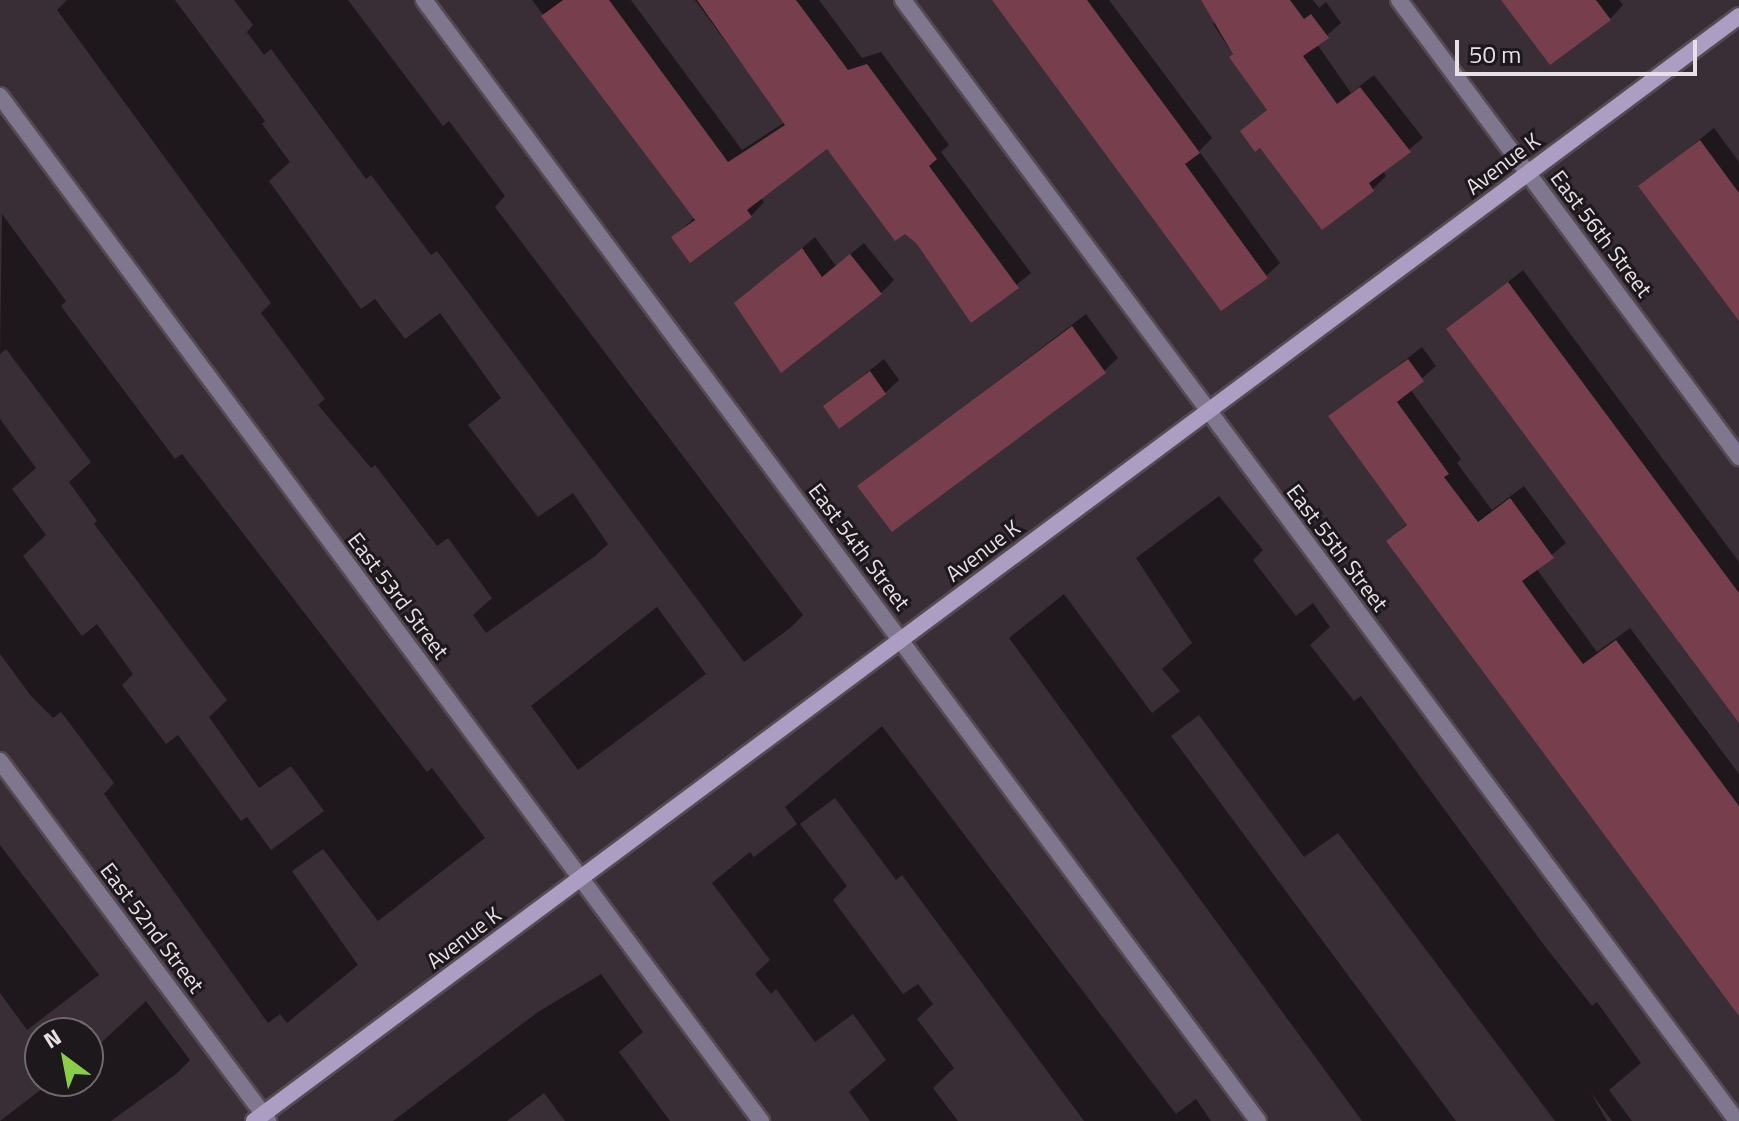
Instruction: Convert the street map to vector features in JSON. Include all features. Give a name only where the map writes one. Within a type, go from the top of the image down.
[{"type":"street","name":"East 54th Street","points":[[424,0],[1258,1121]]},
{"type":"street","name":"East 55th Street","points":[[903,0],[1737,1121]]},
{"type":"street","name":"East 56th Street","points":[[1399,0],[1739,457]]},
{"type":"street","name":"Avenue K","points":[[262,1119],[1739,16]]},
{"type":"street","name":"East 53rd Street","points":[[0,96],[761,1121]]},
{"type":"street","name":"East 52nd Street","points":[[0,761],[262,1119]]},
{"type":"building","points":[[563,0],[609,0],[728,162],[785,125],[697,0],[796,0],[848,70],[867,64],[937,159],[929,166],[1019,288],[971,323],[917,244],[905,234],[895,241],[827,149],[747,210],[752,217],[690,263],[671,237],[695,220],[541,16]]},
{"type":"building","points":[[992,0],[1087,0],[1200,153],[1185,164],[1268,278],[1221,311]]},
{"type":"building","points":[[1201,0],[1290,0],[1304,19],[1311,14],[1329,38],[1303,56],[1337,104],[1360,87],[1411,152],[1369,183],[1374,191],[1322,230],[1260,148],[1255,152],[1240,131],[1267,110],[1229,57],[1233,54]]},
{"type":"building","points":[[1501,0],[1596,0],[1611,20],[1550,65]]},
{"type":"building","points":[[1700,140],[1739,193],[1739,321],[1638,186]]},
{"type":"building","points":[[802,248],[822,277],[850,254],[882,294],[781,373],[734,303]]},
{"type":"building","points":[[1508,282],[1739,593],[1739,723],[1446,329]]},
{"type":"building","points":[[1072,326],[1106,373],[892,532],[857,486]]},
{"type":"building","points":[[1408,359],[1424,381],[1397,402],[1449,474],[1444,477],[1478,522],[1510,498],[1554,558],[1522,581],[1551,621],[1583,664],[1616,640],[1739,806],[1739,1016],[1386,541],[1407,525],[1328,416]]},
{"type":"building","points":[[870,371],[886,394],[839,429],[823,406]]}]
